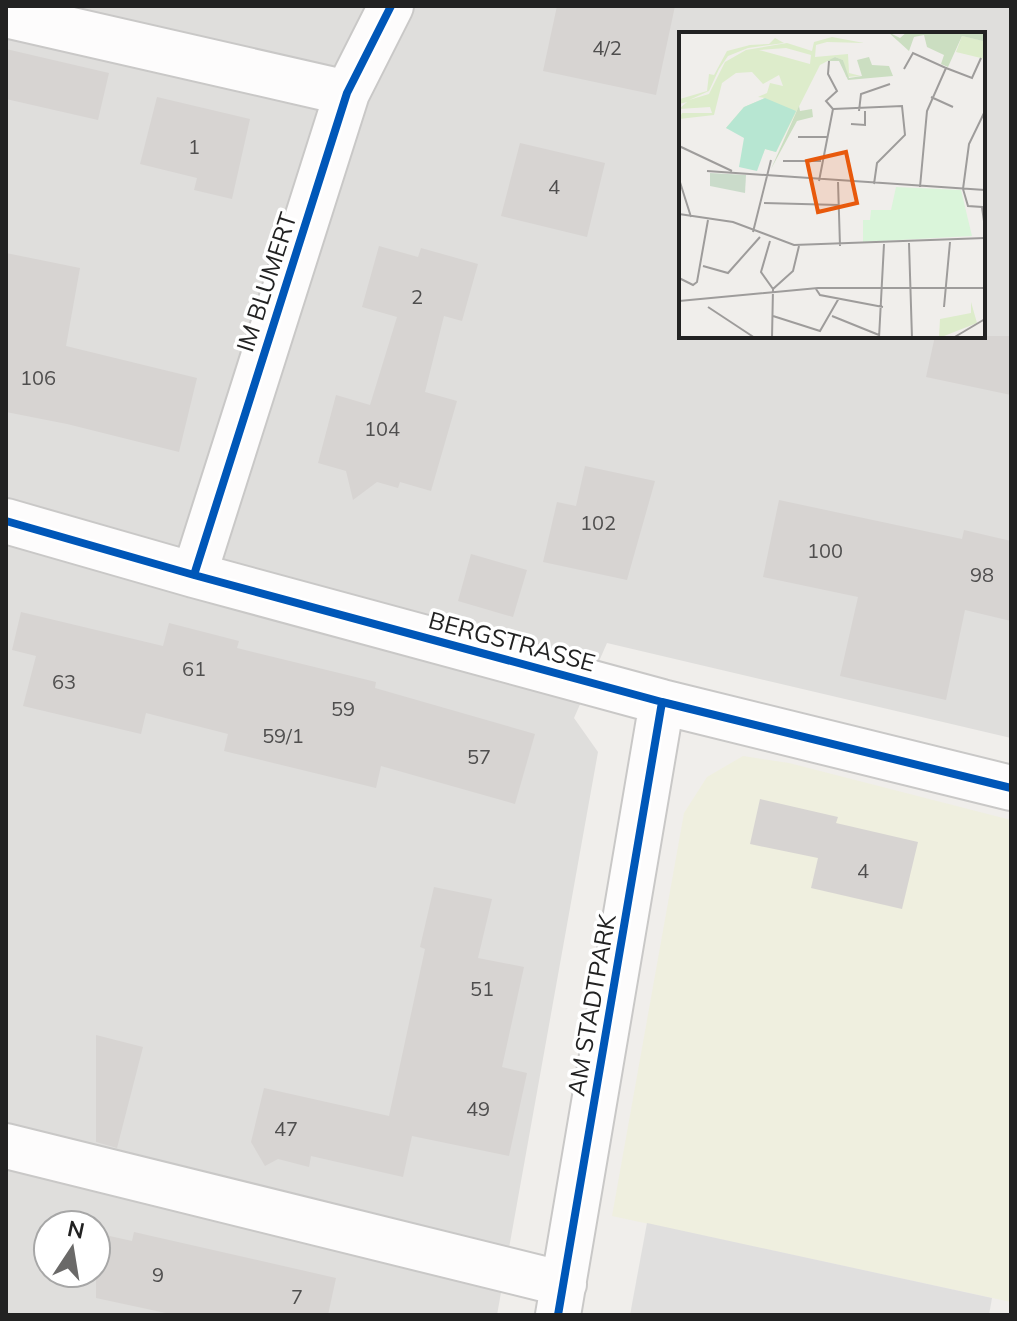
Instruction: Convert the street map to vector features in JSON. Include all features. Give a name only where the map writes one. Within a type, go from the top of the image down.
[{"type":"street","name":"IM BLUMERT","points":[[194,575],[347,93],[391,6]]},
{"type":"street","points":[[6,15],[347,93]]},
{"type":"street","name":"BERGSTRASSE","points":[[6,521],[662,702],[1011,788]]},
{"type":"street","name":"AM STADTPARK","points":[[6,1146],[561,1299],[662,702]]},
{"type":"shaded area","points":[[6,6],[1011,6],[1011,738],[607,643],[574,718],[598,752],[497,1315],[6,1315]]},
{"type":"shaded area","points":[[647,1223],[992,1298],[989,1315],[630,1315]]},
{"type":"green space","points":[[743,756],[789,763],[1011,820],[1011,1302],[612,1216],[684,813],[707,777]]},
{"type":"building","points":[[557,6],[675,6],[656,95],[543,71]]},
{"type":"building","points":[[6,49],[109,73],[98,120],[6,99]]},
{"type":"building","points":[[157,97],[250,119],[232,199],[194,190],[197,178],[140,164]]},
{"type":"building","points":[[520,143],[605,163],[587,237],[501,216]]},
{"type":"building","points":[[379,246],[418,257],[421,248],[478,264],[462,321],[444,316],[425,392],[457,401],[431,491],[400,482],[398,488],[377,482],[353,500],[346,471],[318,463],[336,395],[370,405],[397,317],[362,307]]},
{"type":"building","points":[[6,253],[80,268],[66,346],[197,378],[179,452],[6,412]]},
{"type":"building","points":[[1011,336],[1011,395],[926,377],[935,338]]},
{"type":"building","points":[[585,466],[655,481],[627,580],[543,562],[557,502],[576,506]]},
{"type":"building","points":[[779,500],[962,539],[964,530],[1011,541],[1011,621],[965,610],[946,700],[840,676],[858,597],[763,577]]},
{"type":"building","points":[[471,554],[527,570],[513,617],[458,601]]},
{"type":"building","points":[[21,612],[163,646],[169,623],[239,641],[237,648],[376,682],[375,688],[535,734],[515,804],[381,766],[376,788],[224,751],[228,734],[146,713],[141,734],[23,706],[36,656],[12,650]]},
{"type":"building","points":[[760,799],[838,817],[836,823],[918,842],[902,909],[811,888],[818,858],[750,844]]},
{"type":"building","points":[[434,887],[492,899],[478,958],[524,967],[502,1067],[527,1073],[509,1156],[412,1136],[403,1177],[311,1156],[309,1167],[278,1159],[265,1166],[251,1142],[264,1088],[389,1116],[425,949],[420,947]]},
{"type":"building","points":[[96,1035],[143,1047],[117,1148],[96,1142]]},
{"type":"building","points":[[134,1232],[336,1278],[328,1315],[175,1315],[96,1298],[96,1289],[112,1289],[112,1237],[132,1241]]},
{"type":"cycle path","points":[[194,575],[347,93],[391,6]]},
{"type":"cycle path","points":[[6,521],[662,702],[1011,788]]},
{"type":"cycle path","points":[[558,1315],[662,702]]}]
